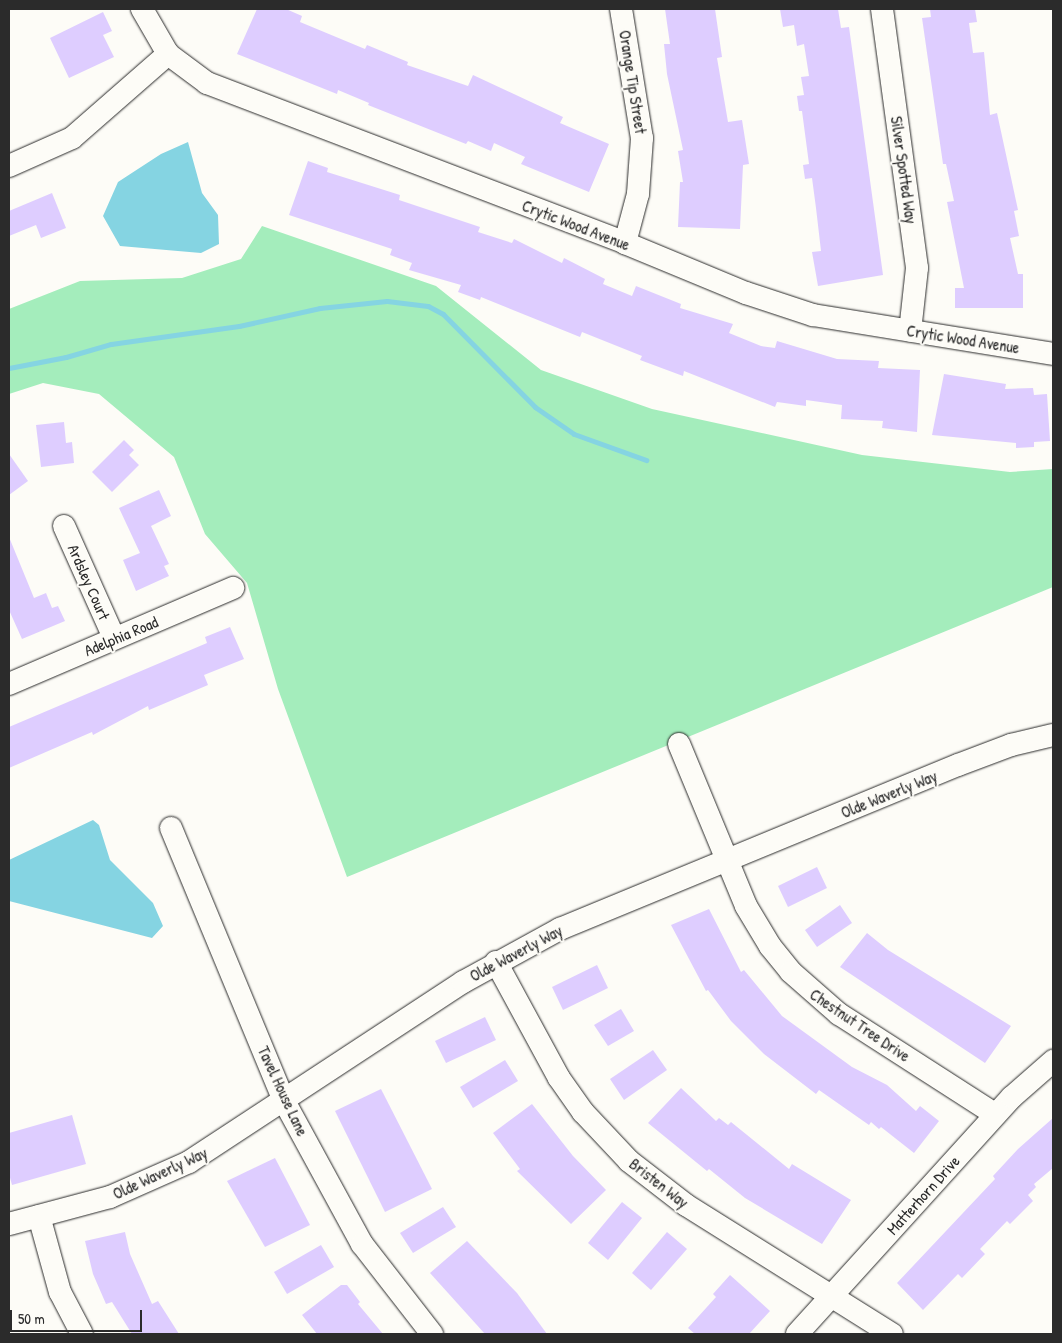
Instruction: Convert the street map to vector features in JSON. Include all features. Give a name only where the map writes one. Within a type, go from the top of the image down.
[{"type":"street","name":"Crytic Wood Avenue","points":[[142,9],[168,54],[207,84],[625,243],[746,292],[813,315],[1053,354]]},
{"type":"street","name":"Orange Tip Street","points":[[621,9],[642,138],[638,194],[625,243]]},
{"type":"street","name":"Silver Spotted Way","points":[[882,9],[917,268],[910,331]]},
{"type":"street","points":[[9,166],[72,138],[168,54]]},
{"type":"street","name":"Ardsley Court","points":[[64,526],[114,638]]},
{"type":"street","name":"Adelphia Road","points":[[9,684],[233,588]]},
{"type":"street","name":"Olde Waverly Way","points":[[9,1224],[110,1197],[171,1172],[209,1151],[496,962],[584,918],[958,765],[1011,746],[1053,736]]},
{"type":"street","name":"Chestnut Tree Drive","points":[[679,744],[727,860],[761,932],[802,984],[839,1014],[996,1114]]},
{"type":"street","name":"Tavel House Lane","points":[[171,828],[284,1100],[362,1244],[432,1334]]},
{"type":"street","name":"Bristen Way","points":[[496,962],[555,1072],[583,1112],[613,1145],[686,1205],[892,1334]]},
{"type":"street","name":"Matterhorn Drive","points":[[797,1334],[996,1114],[1053,1060]]},
{"type":"street","points":[[39,1216],[60,1292],[82,1334]]},
{"type":"green space","points":[[262,226],[436,286],[541,370],[652,409],[862,455],[1010,472],[1053,469],[1053,587],[347,877],[278,689],[247,583],[205,534],[174,457],[99,394],[43,383],[9,394],[9,309],[80,281],[182,278],[241,259]]},
{"type":"water","points":[[188,142],[202,193],[218,215],[219,244],[201,253],[120,246],[103,216],[118,182],[161,154]]},
{"type":"water","points":[[93,820],[99,825],[110,860],[153,903],[163,926],[152,938],[9,901],[9,860]]},
{"type":"building","points":[[257,9],[286,9],[302,16],[300,22],[365,49],[367,45],[408,62],[407,65],[468,86],[473,75],[563,117],[560,123],[609,144],[589,192],[521,164],[525,157],[494,143],[491,151],[468,141],[466,144],[368,105],[369,103],[338,90],[337,94],[237,54]]},
{"type":"building","points":[[665,9],[715,9],[722,57],[717,58],[728,122],[742,120],[749,164],[743,165],[740,229],[678,227],[680,182],[683,182],[678,151],[683,150],[667,74],[664,44],[670,44]]},
{"type":"building","points":[[780,9],[838,9],[841,28],[849,27],[883,275],[818,286],[812,252],[821,251],[812,178],[805,179],[803,165],[809,164],[802,111],[799,111],[797,96],[804,95],[801,77],[809,76],[804,44],[797,46],[794,25],[783,27]]},
{"type":"building","points":[[930,9],[975,9],[977,22],[969,23],[973,53],[984,52],[990,115],[997,113],[1018,210],[1014,211],[1019,236],[1010,238],[1018,274],[1023,274],[1023,308],[955,308],[955,288],[964,288],[947,202],[954,201],[946,164],[943,164],[922,18],[931,17]]},
{"type":"building","points":[[103,12],[112,31],[103,35],[114,57],[69,78],[50,38]]},
{"type":"building","points":[[308,161],[328,168],[327,172],[400,195],[399,200],[480,227],[478,232],[512,243],[514,239],[562,263],[564,258],[605,279],[603,284],[632,296],[636,286],[681,304],[680,308],[733,324],[729,333],[761,346],[775,348],[777,341],[837,359],[879,361],[878,368],[920,370],[917,432],[882,428],[883,421],[841,419],[842,405],[806,400],[806,406],[777,402],[775,407],[684,371],[683,376],[640,360],[642,356],[582,332],[580,337],[481,297],[480,300],[458,292],[461,285],[409,270],[412,263],[390,255],[392,249],[289,215]]},
{"type":"building","points":[[52,193],[66,228],[41,238],[36,225],[9,236],[9,211]]},
{"type":"building","points":[[944,374],[1006,384],[1005,389],[1033,388],[1034,395],[1047,394],[1050,441],[1034,442],[1034,447],[1016,448],[1016,443],[932,435]]},
{"type":"building","points":[[64,422],[66,443],[72,442],[74,463],[41,467],[36,425]]},
{"type":"building","points":[[124,440],[134,450],[129,455],[139,465],[112,492],[92,472]]},
{"type":"building","points":[[9,454],[28,481],[9,495]]},
{"type":"building","points":[[159,490],[171,516],[151,526],[169,564],[164,566],[169,576],[136,591],[123,560],[140,553],[119,508]]},
{"type":"building","points":[[9,537],[34,598],[46,593],[52,608],[58,606],[65,621],[22,639],[9,610]]},
{"type":"building","points":[[230,627],[244,659],[204,675],[208,685],[149,710],[148,706],[93,735],[92,732],[9,768],[9,727],[207,643],[205,637]]},
{"type":"building","points":[[817,867],[827,888],[788,907],[778,886]]},
{"type":"building","points":[[840,905],[852,923],[817,947],[805,930]]},
{"type":"building","points":[[709,909],[741,972],[744,970],[782,1016],[852,1067],[887,1085],[916,1111],[920,1106],[939,1121],[914,1153],[881,1127],[879,1129],[871,1122],[869,1125],[819,1090],[816,1094],[764,1054],[731,1021],[708,990],[706,991],[671,925]]},
{"type":"building","points":[[867,933],[888,950],[1011,1026],[985,1063],[840,967]]},
{"type":"building","points":[[597,965],[608,988],[563,1010],[552,987]]},
{"type":"building","points":[[621,1009],[634,1031],[608,1046],[594,1025]]},
{"type":"building","points":[[485,1017],[496,1040],[446,1063],[435,1041]]},
{"type":"building","points":[[653,1050],[667,1070],[624,1100],[610,1079]]},
{"type":"building","points":[[505,1060],[518,1081],[473,1108],[460,1087]]},
{"type":"building","points":[[681,1088],[716,1121],[719,1118],[728,1125],[731,1122],[789,1169],[792,1164],[851,1200],[822,1244],[745,1198],[709,1169],[707,1171],[648,1123]]},
{"type":"building","points":[[381,1089],[432,1189],[385,1212],[335,1111]]},
{"type":"building","points":[[532,1104],[573,1156],[606,1190],[571,1224],[517,1171],[520,1169],[493,1133]]},
{"type":"building","points":[[72,1115],[86,1164],[12,1185],[9,1174],[9,1133]]},
{"type":"building","points":[[1053,1118],[1053,1168],[1034,1184],[1036,1187],[1028,1195],[1033,1201],[1010,1224],[1007,1221],[980,1249],[985,1254],[962,1278],[958,1274],[923,1310],[897,1283],[995,1179],[993,1176],[1018,1149]]},
{"type":"building","points":[[275,1158],[310,1225],[265,1247],[227,1181]]},
{"type":"building","points":[[622,1202],[642,1218],[608,1260],[588,1243]]},
{"type":"building","points":[[443,1207],[456,1227],[413,1253],[400,1233]]},
{"type":"building","points":[[125,1232],[130,1254],[152,1304],[158,1301],[179,1334],[132,1334],[112,1302],[106,1304],[93,1274],[85,1241]]},
{"type":"building","points":[[667,1232],[687,1249],[651,1290],[632,1273]]},
{"type":"building","points":[[467,1241],[517,1293],[547,1334],[485,1334],[430,1273]]},
{"type":"building","points":[[321,1245],[334,1267],[287,1294],[274,1272]]},
{"type":"building","points":[[730,1275],[770,1311],[749,1334],[695,1334],[688,1328],[716,1297],[713,1294]]},
{"type":"building","points":[[341,1285],[347,1285],[360,1302],[358,1304],[383,1334],[317,1334],[302,1315]]},
{"type":"waterway","points":[[9,368],[66,357],[111,344],[239,326],[320,308],[387,301],[428,306],[443,314],[535,407],[574,434],[646,460]]}]
